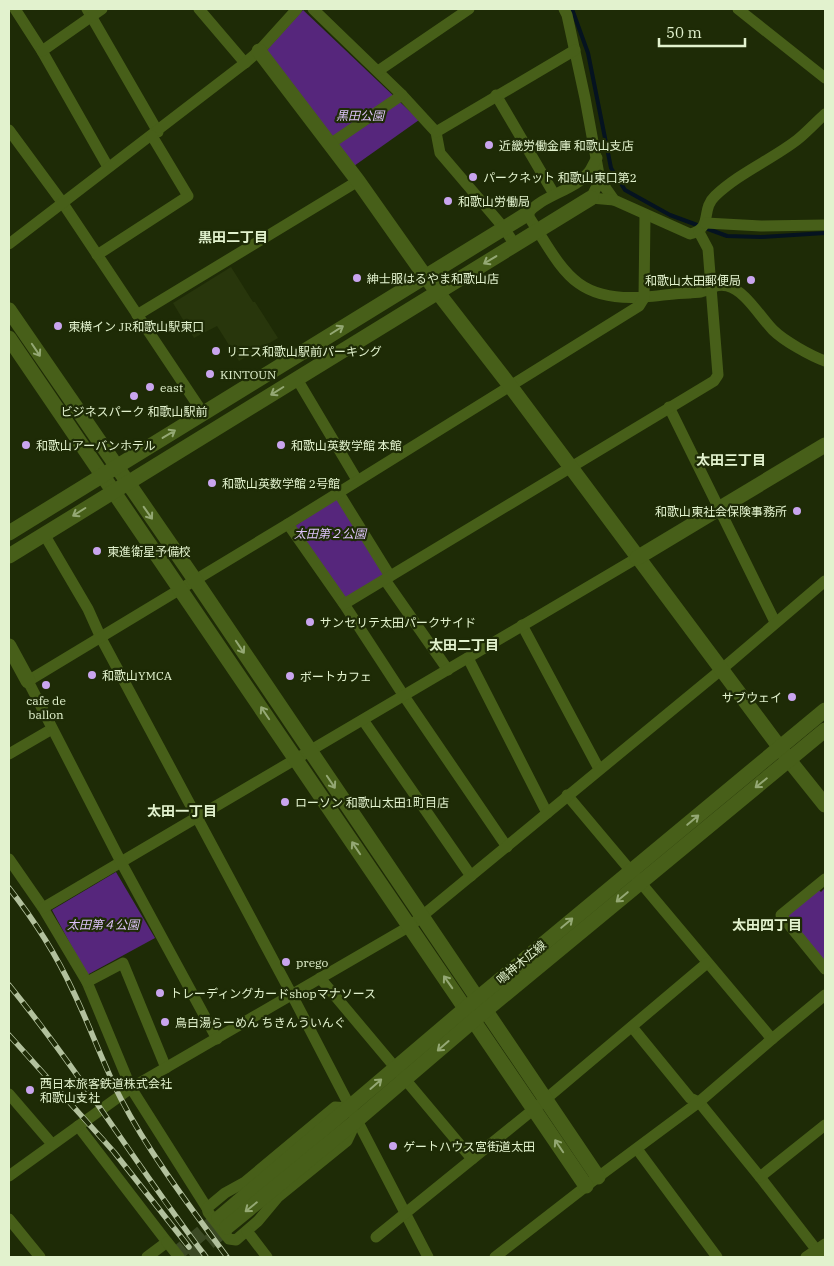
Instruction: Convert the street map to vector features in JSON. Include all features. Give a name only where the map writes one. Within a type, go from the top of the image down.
[{"type":"street","points":[[42,51],[89,13],[102,9]]},
{"type":"street","points":[[199,9],[245,63]]},
{"type":"street","points":[[9,244],[259,52],[297,9]]},
{"type":"street","points":[[313,9],[402,95],[436,132],[440,153],[504,228],[516,245]]},
{"type":"street","points":[[378,72],[469,9]]},
{"type":"street","points":[[564,9],[575,50],[600,180],[614,200]]},
{"type":"street","points":[[738,9],[825,78]]},
{"type":"street","points":[[14,13],[42,51],[108,167]]},
{"type":"street","points":[[89,13],[188,196],[97,255]]},
{"type":"street","points":[[436,132],[575,50]]},
{"type":"street","points":[[259,52],[358,181],[425,276],[511,387],[784,754],[825,805]]},
{"type":"street","points":[[330,144],[402,95]]},
{"type":"street","points":[[496,95],[554,194]]},
{"type":"street","points":[[344,604],[714,381],[718,375],[712,286],[708,250],[702,228],[712,199],[724,188],[796,140],[825,114]]},
{"type":"street","points":[[9,130],[62,202],[203,413]]},
{"type":"street","points":[[9,533],[528,214],[534,206],[579,181],[590,172],[597,158]]},
{"type":"street","points":[[579,181],[600,180]]},
{"type":"street","points":[[9,556],[591,198],[600,180]]},
{"type":"street","points":[[137,315],[358,181]]},
{"type":"street","points":[[591,198],[614,200],[690,234],[702,228],[825,226]]},
{"type":"street","points":[[528,214],[563,270],[584,289],[601,296],[644,298],[674,293],[702,292],[712,286],[727,286],[742,294],[774,332],[813,356],[825,361]]},
{"type":"street","points":[[28,681],[288,524],[639,306],[644,298],[645,215]]},
{"type":"street","points":[[9,310],[195,580],[598,1176]]},
{"type":"street","points":[[9,338],[586,1186]]},
{"type":"street","points":[[297,379],[357,480]]},
{"type":"street","points":[[669,407],[775,622]]},
{"type":"street","points":[[43,908],[448,670],[825,445]]},
{"type":"street","points":[[338,492],[388,578],[448,670]]},
{"type":"street","points":[[288,524],[507,846]]},
{"type":"street","points":[[44,534],[88,609],[101,638],[292,995],[428,1257]]},
{"type":"street","points":[[9,1176],[131,1088],[410,926],[722,669],[825,581]]},
{"type":"street","points":[[522,625],[599,769]]},
{"type":"street","points":[[9,646],[121,862],[217,1039]]},
{"type":"street","points":[[468,658],[547,813]]},
{"type":"street","name":"鳴神木広線","points":[[223,1222],[784,754],[825,710]]},
{"type":"street","points":[[363,720],[471,876]]},
{"type":"street","points":[[9,754],[52,730]]},
{"type":"street","name":"鳴神木広線","points":[[784,754],[825,730]]},
{"type":"street","points":[[567,795],[772,1039]]},
{"type":"street","points":[[9,859],[43,908],[87,982],[131,1088],[208,1212],[229,1239],[236,1240],[258,1221],[278,1197],[347,1141],[353,1114]]},
{"type":"street","points":[[825,879],[781,915],[825,970]]},
{"type":"street","points":[[87,982],[123,963],[166,1068]]},
{"type":"street","points":[[376,1237],[534,1109],[707,963]]},
{"type":"street","points":[[320,978],[472,1159]]},
{"type":"street","points":[[494,1257],[598,1176],[699,1102],[825,996]]},
{"type":"street","points":[[632,1027],[690,1098],[699,1102],[822,1250],[806,1257]]},
{"type":"street","points":[[9,1094],[52,1144]]},
{"type":"street","points":[[207,1208],[225,1193],[245,1182],[335,1107],[353,1114]]},
{"type":"street","points":[[760,1177],[825,1125]]},
{"type":"street","points":[[78,1126],[178,1257]]},
{"type":"street","points":[[636,1149],[717,1257]]},
{"type":"street","points":[[9,1219],[40,1257]]},
{"type":"street","points":[[246,1231],[267,1257]]},
{"type":"street","points":[[147,1257],[167,1242]]},
{"type":"shaded area","points":[[231,267],[278,338],[239,361],[217,326],[194,338],[173,303]]},
{"type":"green space","name":"黒田公園","points":[[303,10],[419,120],[354,166],[264,53]]},
{"type":"green space","name":"太田第２公園","points":[[337,497],[385,575],[345,599],[295,526]]},
{"type":"green space","name":"太田第４公園","points":[[116,872],[155,938],[87,975],[52,910]]},
{"type":"green space","points":[[825,888],[825,964],[788,918],[790,911],[818,889],[821,892]]},
{"type":"waterway","points":[[572,9],[588,53],[611,168],[625,190],[670,215],[727,236],[761,237],[825,233]]},
{"type":"tunnel","points":[[173,1257],[219,1218]]},
{"type":"tunnel","points":[[191,1257],[227,1227]]},
{"type":"railway","points":[[9,888],[36,925],[66,977],[114,1086],[144,1140],[227,1257]]},
{"type":"railway","points":[[9,985],[85,1086],[206,1257]]},
{"type":"railway","points":[[9,1035],[114,1152],[189,1247]]},
{"type":"place","name":"近畿労働金庫 和歌山支店","points":[[489,145]]},
{"type":"place","name":"パークネット 和歌山東口第2","points":[[473,177]]},
{"type":"place","name":"和歌山労働局","points":[[448,201]]},
{"type":"place","name":"紳士服はるやま和歌山店","points":[[357,278]]},
{"type":"place","name":"和歌山太田郵便局","points":[[751,280]]},
{"type":"place","name":"東横イン JR和歌山駅東口","points":[[58,326]]},
{"type":"place","name":"リエス和歌山駅前パーキング","points":[[216,351]]},
{"type":"place","name":"KINTOUN","points":[[210,374]]},
{"type":"place","name":"east","points":[[150,387]]},
{"type":"place","name":"ビジネスパーク 和歌山駅前","points":[[134,396]]},
{"type":"place","name":"和歌山アーバンホテル","points":[[26,445]]},
{"type":"place","name":"和歌山英数学館 本館","points":[[281,445]]},
{"type":"place","name":"和歌山英数学館 2号館","points":[[212,483]]},
{"type":"place","name":"和歌山東社会保険事務所","points":[[797,511]]},
{"type":"place","name":"東進衛星予備校","points":[[97,551]]},
{"type":"place","name":"サンセリテ太田パークサイド","points":[[310,622]]},
{"type":"place","name":"和歌山YMCA","points":[[92,675]]},
{"type":"place","name":"ボートカフェ","points":[[290,676]]},
{"type":"place","name":"cafe de ballon","points":[[46,685]]},
{"type":"place","name":"サブウェイ","points":[[792,697]]},
{"type":"place","name":"ローソン 和歌山太田1町目店","points":[[285,802]]},
{"type":"place","name":"prego","points":[[286,962]]},
{"type":"place","name":"トレーディングカードshopマナソース","points":[[160,993]]},
{"type":"place","name":"鳥白湯らーめん ちきんういんぐ","points":[[165,1022]]},
{"type":"place","name":"西日本旅客鉄道株式会社 和歌山支社","points":[[30,1090]]},
{"type":"place","name":"ゲートハウス宮街道太田","points":[[393,1146]]},
{"type":"district","name":"黒田二丁目","points":[[233,237]]},
{"type":"district","name":"太田三丁目","points":[[731,460]]},
{"type":"district","name":"太田二丁目","points":[[464,645]]},
{"type":"district","name":"太田一丁目","points":[[182,811]]},
{"type":"district","name":"太田四丁目","points":[[767,925]]}]
